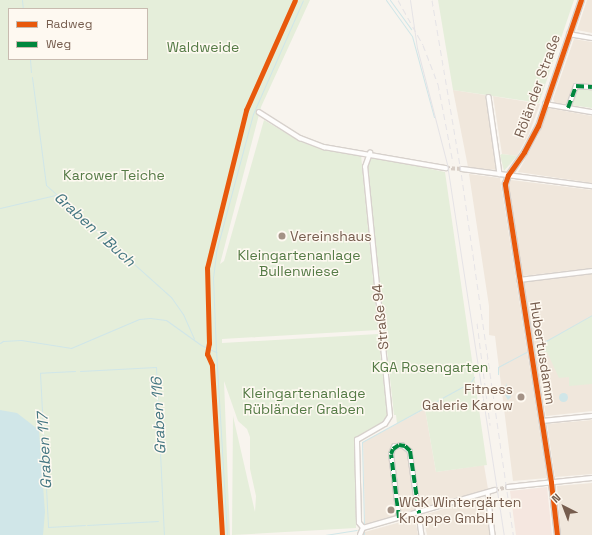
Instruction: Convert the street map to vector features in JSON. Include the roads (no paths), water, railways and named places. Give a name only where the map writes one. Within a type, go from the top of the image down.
[{"type":"street","name":"Röländer Straße","points":[[508,175],[531,141],[581,0]]},
{"type":"street","points":[[569,34],[592,38]]},
{"type":"street","points":[[568,108],[575,86],[592,87]]},
{"type":"street","points":[[490,97],[500,174]]},
{"type":"street","points":[[545,104],[592,112]]},
{"type":"street","points":[[259,112],[300,138],[324,146],[370,153],[446,168]]},
{"type":"street","name":"Straße 94","points":[[363,528],[359,523],[357,440],[385,424],[390,416],[365,167],[370,153]]},
{"type":"street","points":[[462,169],[592,186]]},
{"type":"street","name":"Hubertusdamm","points":[[508,175],[505,193],[552,482],[557,535]]},
{"type":"street","points":[[519,280],[592,271]]},
{"type":"street","points":[[542,421],[592,416]]},
{"type":"street","points":[[399,518],[391,454],[393,449],[399,445],[405,446],[410,451],[422,535]]},
{"type":"street","points":[[508,487],[592,478]]},
{"type":"street","points":[[360,535],[363,528],[495,490]]},
{"type":"street","points":[[488,493],[493,535]]},
{"type":"waterway","name":"Graben 1 Buch","points":[[22,0],[23,8]]},
{"type":"waterway","points":[[227,535],[213,278],[216,252],[253,114],[303,0]]},
{"type":"waterway","points":[[386,0],[412,36],[434,117]]},
{"type":"waterway","points":[[390,0],[411,29]]},
{"type":"waterway","name":"Graben 1 Buch","points":[[30,60],[31,72]]},
{"type":"waterway","name":"Graben 1 Buch","points":[[32,77],[46,185],[171,297],[183,314],[194,339]]},
{"type":"waterway","points":[[0,208],[56,195]]},
{"type":"waterway","points":[[537,346],[592,315]]},
{"type":"waterway","points":[[0,343],[3,341],[21,340],[71,348],[139,319],[150,318],[166,320],[201,345],[216,352]]},
{"type":"waterway","points":[[498,374],[498,367],[526,352]]},
{"type":"waterway","name":"Graben 116","points":[[80,371],[156,367],[164,535]]},
{"type":"waterway","name":"Graben 117","points":[[75,371],[40,373],[48,527],[85,525]]},
{"type":"waterway","points":[[364,524],[362,442],[471,382],[474,377]]},
{"type":"waterway","name":"Graben 117","points":[[87,525],[158,521]]},
{"type":"waterway","points":[[325,535],[357,530]]},
{"type":"tunnel","points":[[446,168],[462,169]]},
{"type":"tunnel","points":[[495,490],[508,487]]},
{"type":"tram line","points":[[410,0],[417,48],[447,164],[504,535]]},
{"type":"railway","points":[[398,0],[423,45],[438,84],[453,163]]},
{"type":"railway","points":[[432,0],[460,165],[513,535]]},
{"type":"railway","points":[[477,323],[490,425]]},
{"type":"place","name":"Vereinshaus","points":[[282,236]]},
{"type":"place","name":"Fitness Galerie Karow","points":[[521,397]]},
{"type":"place","name":"WGK Wintergärten Knoppe GmbH","points":[[391,510]]},
{"type":"park label","name":"Waldweide","points":[[203,47]]},
{"type":"park label","name":"Karower Teiche","points":[[114,175]]},
{"type":"park label","name":"Kleingartenanlage Bullenwiese","points":[[299,264]]},
{"type":"park label","name":"KGA Rosengarten","points":[[430,367]]},
{"type":"park label","name":"Kleingartenanlage Rübländer Graben","points":[[304,402]]}]
